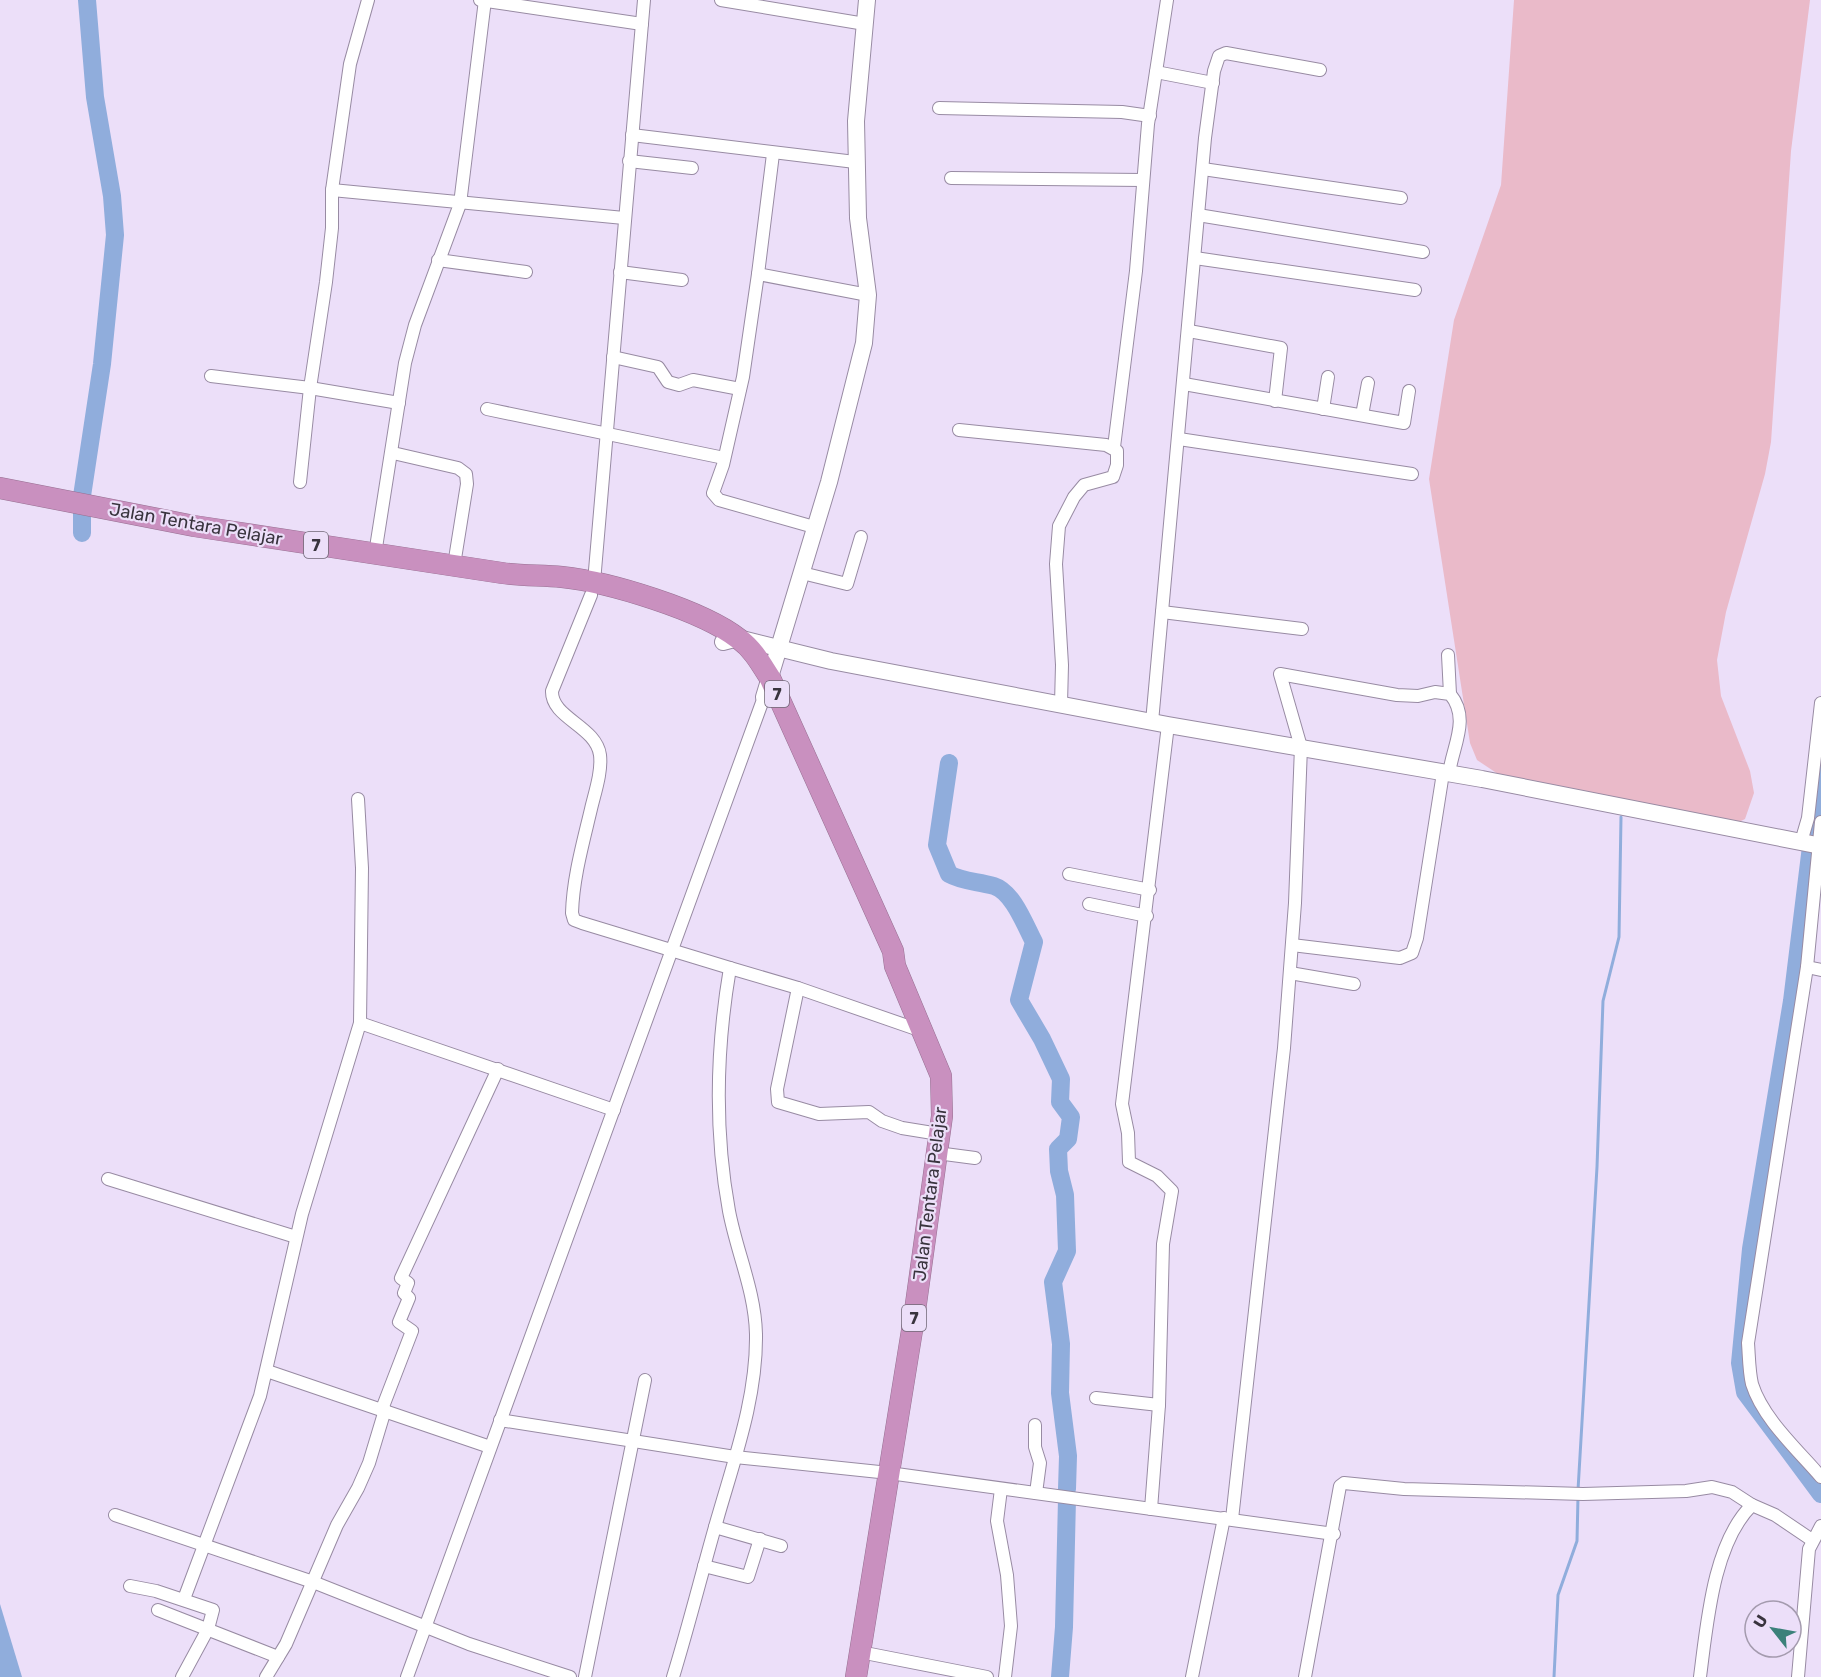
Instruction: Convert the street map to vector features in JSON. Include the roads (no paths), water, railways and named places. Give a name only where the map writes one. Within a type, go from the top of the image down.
[{"type":"highway","name":"Jalan Tentara Pelajar","points":[[0,488],[194,526],[537,577],[561,577],[593,589],[675,608],[703,619],[730,640],[753,652],[884,954],[895,966],[924,1032],[940,1076],[942,1116],[856,1677]]},
{"type":"street","points":[[300,482],[310,388],[332,228],[332,190],[350,64],[368,0]]},
{"type":"street","points":[[375,554],[393,453],[399,403],[415,325],[459,204],[484,0],[575,12],[642,24]]},
{"type":"street","points":[[644,0],[593,589],[552,691],[556,706],[583,728],[598,747],[600,756],[598,778],[578,867],[572,914],[574,920],[582,923],[798,988],[924,1032]]},
{"type":"street","points":[[721,0],[865,24]]},
{"type":"street","points":[[407,1677],[767,688],[829,482],[864,343],[868,295],[858,218],[855,162],[855,122],[867,0]]},
{"type":"street","points":[[1061,704],[1062,665],[1056,564],[1059,526],[1074,497],[1084,485],[1113,477],[1118,454],[1114,447],[1136,271],[1150,116],[1167,0]]},
{"type":"street","points":[[1151,1509],[1159,1405],[1163,1244],[1172,1191],[1162,1180],[1129,1162],[1128,1134],[1122,1104],[1150,890],[1160,723],[1162,612],[1198,215],[1213,83],[1220,56],[1226,53],[1320,70]]},
{"type":"street","points":[[1156,72],[1213,83]]},
{"type":"street","points":[[939,108],[1122,112],[1150,116]]},
{"type":"street","points":[[632,135],[773,154],[855,162]]},
{"type":"street","points":[[773,154],[740,389],[713,494],[714,498],[814,527]]},
{"type":"street","points":[[629,161],[692,168]]},
{"type":"street","points":[[1203,170],[1401,198]]},
{"type":"street","points":[[951,178],[1143,180]]},
{"type":"street","points":[[332,190],[459,204],[624,218]]},
{"type":"street","points":[[1198,215],[1423,252]]},
{"type":"street","points":[[1195,258],[1415,290]]},
{"type":"street","points":[[438,260],[526,272]]},
{"type":"street","points":[[620,272],[682,280]]},
{"type":"street","points":[[758,273],[868,295]]},
{"type":"street","points":[[1189,331],[1281,348],[1275,401]]},
{"type":"street","points":[[613,357],[658,367],[668,382],[679,385],[693,380],[740,389]]},
{"type":"street","points":[[211,376],[310,388],[399,403]]},
{"type":"street","points":[[1323,409],[1328,377]]},
{"type":"street","points":[[1362,415],[1368,383]]},
{"type":"street","points":[[1184,384],[1404,423],[1409,391]]},
{"type":"street","points":[[487,409],[724,458]]},
{"type":"street","points":[[959,430],[1114,447]]},
{"type":"street","points":[[1179,439],[1412,474]]},
{"type":"street","points":[[393,453],[458,468],[466,474],[467,484],[454,565]]},
{"type":"street","points":[[802,573],[847,584],[861,537]]},
{"type":"street","points":[[1162,612],[1302,629]]},
{"type":"street","points":[[730,640],[1160,723],[1482,779],[1812,844]]},
{"type":"street","points":[[1292,945],[1400,958],[1412,953],[1447,774],[1461,720],[1450,694],[1448,655]]},
{"type":"street","points":[[1192,1677],[1228,1519],[1284,1048],[1292,945],[1301,747],[1277,662]]},
{"type":"street","points":[[1279,675],[1282,673],[1397,695],[1418,696],[1435,692],[1450,694]]},
{"type":"street","points":[[1821,703],[1808,818],[1812,844],[1807,967],[1748,1343],[1752,1384],[1759,1399],[1768,1414],[1821,1477]]},
{"type":"street","points":[[184,1599],[267,1371],[296,1237],[360,1023],[362,868],[358,799]]},
{"type":"street","points":[[1812,844],[1821,822]]},
{"type":"street","points":[[1069,874],[1150,890]]},
{"type":"street","points":[[1089,904],[1147,916]]},
{"type":"street","points":[[1807,967],[1821,970]]},
{"type":"street","points":[[673,1677],[749,1405],[756,1334],[753,1294],[734,1233],[726,1192],[716,1110],[720,1026],[730,968]]},
{"type":"street","points":[[1290,973],[1354,984]]},
{"type":"street","points":[[798,988],[778,1082],[776,1097],[778,1102],[819,1114],[869,1112],[882,1121],[975,1158]]},
{"type":"street","points":[[360,1023],[614,1110]]},
{"type":"street","points":[[266,1677],[278,1657],[337,1525],[369,1464],[384,1409],[412,1331],[399,1322],[409,1298],[404,1293],[408,1283],[401,1278],[498,1069]]},
{"type":"street","points":[[108,1179],[296,1237]]},
{"type":"street","points":[[267,1371],[490,1447]]},
{"type":"street","points":[[585,1677],[645,1380]]},
{"type":"street","points":[[1096,1398],[1159,1405]]},
{"type":"street","points":[[500,1420],[735,1457],[889,1473],[1334,1534]]},
{"type":"street","points":[[1035,1425],[1035,1447],[1040,1463],[1036,1493]]},
{"type":"street","points":[[1305,1677],[1334,1534],[1340,1486],[1344,1483],[1404,1489],[1583,1494],[1686,1491],[1712,1487],[1732,1492],[1752,1505],[1775,1515],[1812,1540]]},
{"type":"street","points":[[1001,1489],[997,1515],[1007,1575],[1011,1626],[1005,1677]]},
{"type":"street","points":[[1700,1677],[1712,1602],[1722,1558],[1735,1524],[1752,1505]]},
{"type":"street","points":[[115,1515],[313,1581],[426,1628],[570,1677]]},
{"type":"street","points":[[1798,1677],[1808,1558],[1812,1540],[1821,1526]]},
{"type":"street","points":[[715,1527],[781,1546]]},
{"type":"street","points":[[704,1566],[748,1577],[760,1539]]},
{"type":"street","points":[[130,1586],[184,1599],[213,1610],[208,1629],[182,1677]]},
{"type":"street","points":[[158,1610],[278,1657]]},
{"type":"street","points":[[860,1652],[987,1677]]},
{"type":"water","points":[[0,1604],[22,1677],[0,1677]]},
{"type":"waterway","points":[[82,533],[82,496],[102,364],[115,235],[112,196],[95,97],[87,0]]},
{"type":"waterway","points":[[949,763],[937,845],[949,874],[1001,889],[1013,902],[1027,927],[1034,942],[1019,1000],[1042,1039],[1061,1079],[1060,1102],[1071,1117],[1068,1139],[1058,1149],[1059,1171],[1065,1195],[1067,1251],[1053,1282],[1061,1344],[1060,1393],[1068,1456],[1067,1489]]},
{"type":"waterway","points":[[1821,765],[1792,1001],[1751,1249],[1740,1363],[1745,1392],[1821,1494]]},
{"type":"waterway","points":[[1578,1490],[1597,1167],[1603,1001],[1619,937],[1621,817]]},
{"type":"waterway","points":[[1554,1677],[1558,1595],[1577,1541],[1578,1497]]},
{"type":"waterway","points":[[1060,1677],[1064,1627],[1067,1499]]}]
